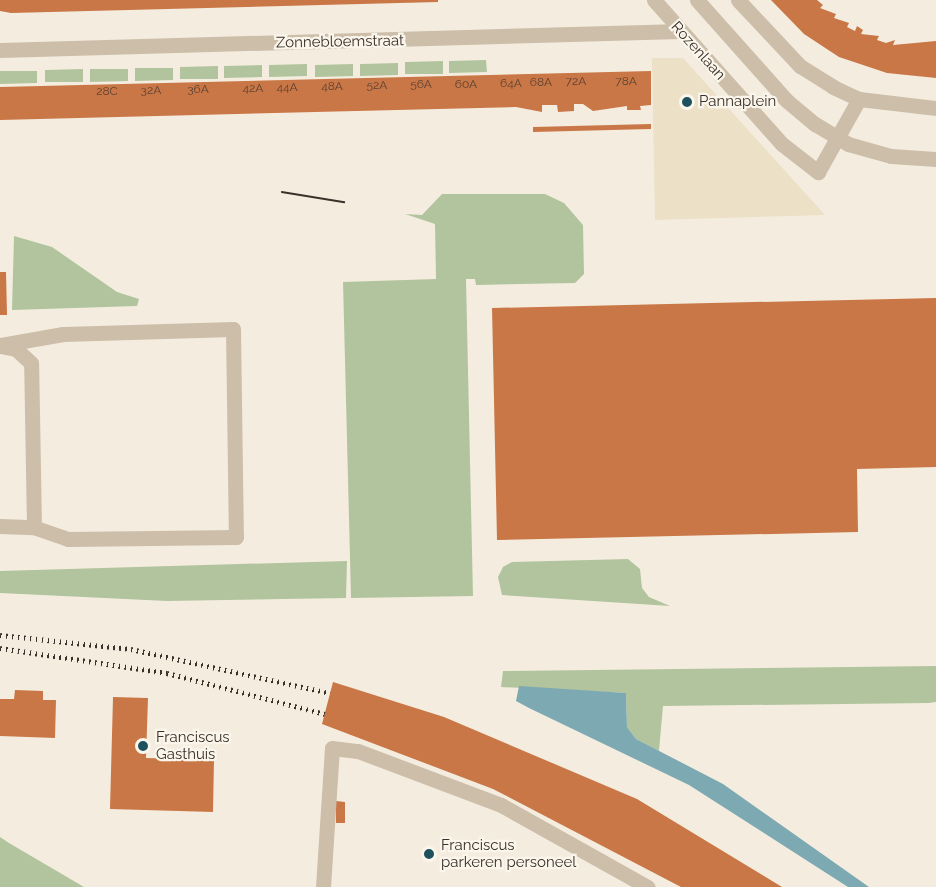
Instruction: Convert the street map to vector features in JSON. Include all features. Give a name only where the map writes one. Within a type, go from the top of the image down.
[{"type":"street","name":"Rozenlaan","points":[[654,0],[782,144],[818,172],[859,99]]},
{"type":"street","points":[[697,0],[786,100],[815,124],[848,144],[880,153],[936,159]]},
{"type":"street","points":[[738,0],[800,66],[859,99],[936,108]]},
{"type":"street","name":"Zonnebloemstraat","points":[[0,50],[681,31]]},
{"type":"street","points":[[0,346],[63,334],[233,329],[236,537],[68,539],[34,526],[0,526]]},
{"type":"street","points":[[0,346],[16,349],[31,363],[34,526]]},
{"type":"street","points":[[323,887],[332,748],[358,751],[501,805],[648,887]]},
{"type":"green space","points":[[486,60],[487,72],[449,73],[449,61]]},
{"type":"green space","points":[[443,61],[443,74],[405,74],[405,62]]},
{"type":"green space","points":[[398,63],[398,75],[360,76],[360,64]]},
{"type":"green space","points":[[307,64],[307,76],[269,77],[269,65]]},
{"type":"green space","points":[[353,64],[353,76],[315,77],[315,65]]},
{"type":"green space","points":[[262,65],[262,77],[224,78],[224,66]]},
{"type":"green space","points":[[218,66],[218,79],[180,79],[180,67]]},
{"type":"green space","points":[[135,68],[173,68],[173,80],[135,81]]},
{"type":"green space","points":[[83,69],[83,82],[45,82],[45,70]]},
{"type":"green space","points":[[90,69],[128,69],[128,81],[90,82]]},
{"type":"green space","points":[[0,71],[37,71],[37,83],[0,84]]},
{"type":"green space","points":[[442,194],[545,194],[564,203],[583,225],[584,274],[575,283],[476,285],[475,279],[466,279],[473,596],[351,598],[343,282],[436,279],[435,224],[405,214],[422,215]]},
{"type":"green space","points":[[14,236],[52,247],[117,292],[139,299],[137,306],[12,310]]},
{"type":"green space","points":[[628,559],[640,569],[642,588],[649,597],[670,606],[502,595],[498,577],[503,567],[512,562]]},
{"type":"green space","points":[[347,561],[346,598],[167,601],[0,593],[0,571]]},
{"type":"green space","points":[[936,666],[936,702],[663,706],[659,751],[636,739],[627,727],[626,693],[501,687],[503,671]]},
{"type":"green space","points":[[0,837],[9,843],[84,887],[0,887]]},
{"type":"shaded area","name":"Pannaplein","points":[[652,58],[683,58],[825,215],[655,220]]},
{"type":"water","points":[[519,686],[626,693],[627,727],[636,739],[723,784],[869,887],[848,887],[689,785],[516,701]]},
{"type":"building","points":[[0,0],[438,0],[438,2],[11,13],[0,11]]},
{"type":"building","points":[[771,0],[817,0],[823,5],[820,8],[836,14],[834,18],[849,23],[847,27],[855,31],[857,26],[863,30],[861,34],[879,36],[877,40],[886,43],[895,40],[893,45],[936,41],[936,78],[887,73],[839,57],[804,34]]},
{"type":"building","points":[[651,71],[651,105],[640,106],[641,110],[627,110],[627,106],[593,111],[583,104],[574,104],[574,111],[558,112],[557,105],[542,105],[542,112],[516,107],[0,120],[0,87]]},
{"type":"building","points":[[651,124],[651,129],[533,132],[533,127]]},
{"type":"building","points":[[0,272],[6,272],[7,315],[0,315]]},
{"type":"building","points":[[936,298],[936,467],[857,469],[858,532],[497,540],[492,308]]},
{"type":"building","points":[[333,682],[444,717],[637,799],[782,887],[681,887],[493,789],[322,724]]},
{"type":"building","points":[[15,690],[43,691],[43,700],[56,700],[55,738],[0,736],[0,699],[14,699]]},
{"type":"building","points":[[113,697],[148,698],[146,758],[214,760],[213,812],[110,809]]},
{"type":"building","points":[[336,801],[345,802],[345,823],[336,823]]},
{"type":"tram line","points":[[282,192],[344,202]]},
{"type":"railway","points":[[0,635],[131,649],[330,693]]},
{"type":"railway","points":[[0,648],[167,673],[325,714]]},
{"type":"place","name":"Pannaplein","points":[[687,102]]},
{"type":"place","name":"Franciscus Gasthuis","points":[[143,746]]},
{"type":"place","name":"Franciscus parkeren personeel","points":[[429,854]]}]
